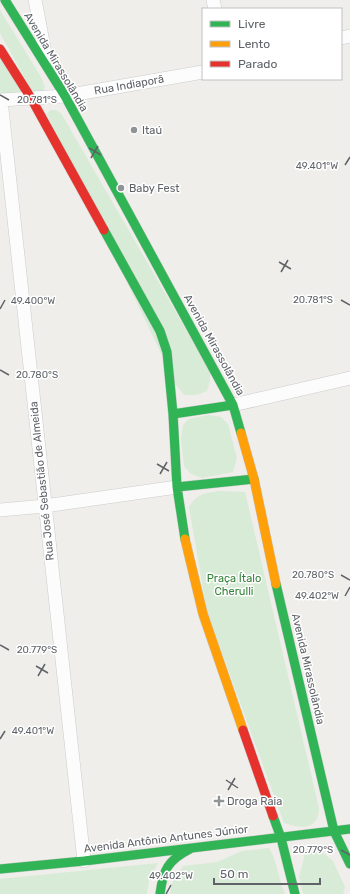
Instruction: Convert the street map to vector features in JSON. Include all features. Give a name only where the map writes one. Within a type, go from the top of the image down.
[{"type":"main road","name":"Avenida Mirassolândia","points":[[5,0],[65,96],[234,405],[254,479],[281,606],[334,831],[350,864]]},
{"type":"main road","points":[[0,49],[31,98],[160,331],[167,352],[173,414],[177,487],[186,545],[203,614],[281,838],[294,894]]},
{"type":"main road","points":[[173,414],[234,405]]},
{"type":"main road","points":[[177,487],[254,479]]},
{"type":"main road","name":"Avenida Antônio Antunes Júnior","points":[[0,869],[84,861],[350,829]]},
{"type":"main road","points":[[160,894],[161,878],[167,865],[178,855],[194,847]]},
{"type":"street","points":[[35,0],[47,66]]},
{"type":"street","name":"Rua Indiaporã","points":[[0,100],[65,96],[202,72]]},
{"type":"street","name":"Rua José Sebastião de Almeida","points":[[0,100],[84,861]]},
{"type":"street","points":[[234,405],[350,378]]},
{"type":"street","points":[[0,510],[45,506],[177,487]]},
{"type":"green space","points":[[0,10],[41,77],[45,87],[43,92],[32,91],[0,33]]},
{"type":"green space","points":[[0,57],[23,95],[0,97]]},
{"type":"green space","points":[[50,110],[55,110],[61,113],[210,371],[210,381],[207,391],[197,395],[184,395],[176,385],[47,114]]},
{"type":"green space","points":[[208,415],[221,417],[228,424],[237,458],[233,472],[202,478],[191,474],[184,466],[181,439],[183,425],[189,419]]},
{"type":"green space","name":"Praça Ítalo Cherulli","points":[[220,491],[245,492],[319,808],[317,819],[309,826],[301,827],[284,823],[207,612],[189,507],[192,502],[202,494]]},
{"type":"green space","points":[[269,848],[285,894],[170,894],[172,883],[183,866],[217,862],[242,851]]},
{"type":"green space","points":[[322,852],[333,861],[345,887],[343,894],[303,894],[299,877],[305,854]]},
{"type":"green space","points":[[158,863],[149,880],[147,894],[0,894],[0,879]]},
{"type":"traffic: fast","points":[[5,0],[65,96],[233,405],[241,433]]},
{"type":"traffic: fast","points":[[104,230],[160,331],[167,352],[173,414],[177,487],[185,539]]},
{"type":"traffic: fast","points":[[173,414],[233,405]]},
{"type":"traffic: fast","points":[[177,487],[254,479]]},
{"type":"traffic: fast","points":[[276,584],[334,831],[350,864]]},
{"type":"traffic: fast","points":[[273,816],[281,838],[295,894]]},
{"type":"traffic: fast","points":[[0,869],[84,861],[350,829]]},
{"type":"traffic: fast","points":[[160,894],[163,878],[168,867],[176,857],[190,849]]},
{"type":"traffic: slow","points":[[241,433],[254,479],[276,584]]},
{"type":"traffic: slow","points":[[185,539],[203,614],[243,730]]},
{"type":"traffic: jam","points":[[0,49],[31,98],[104,230]]},
{"type":"traffic: jam","points":[[243,730],[273,816]]},
{"type":"place","name":"Itaú","points":[[134,130]]},
{"type":"place","name":"Baby Fest","points":[[121,188]]},
{"type":"place","name":"Droga Raia","points":[[219,801]]}]
